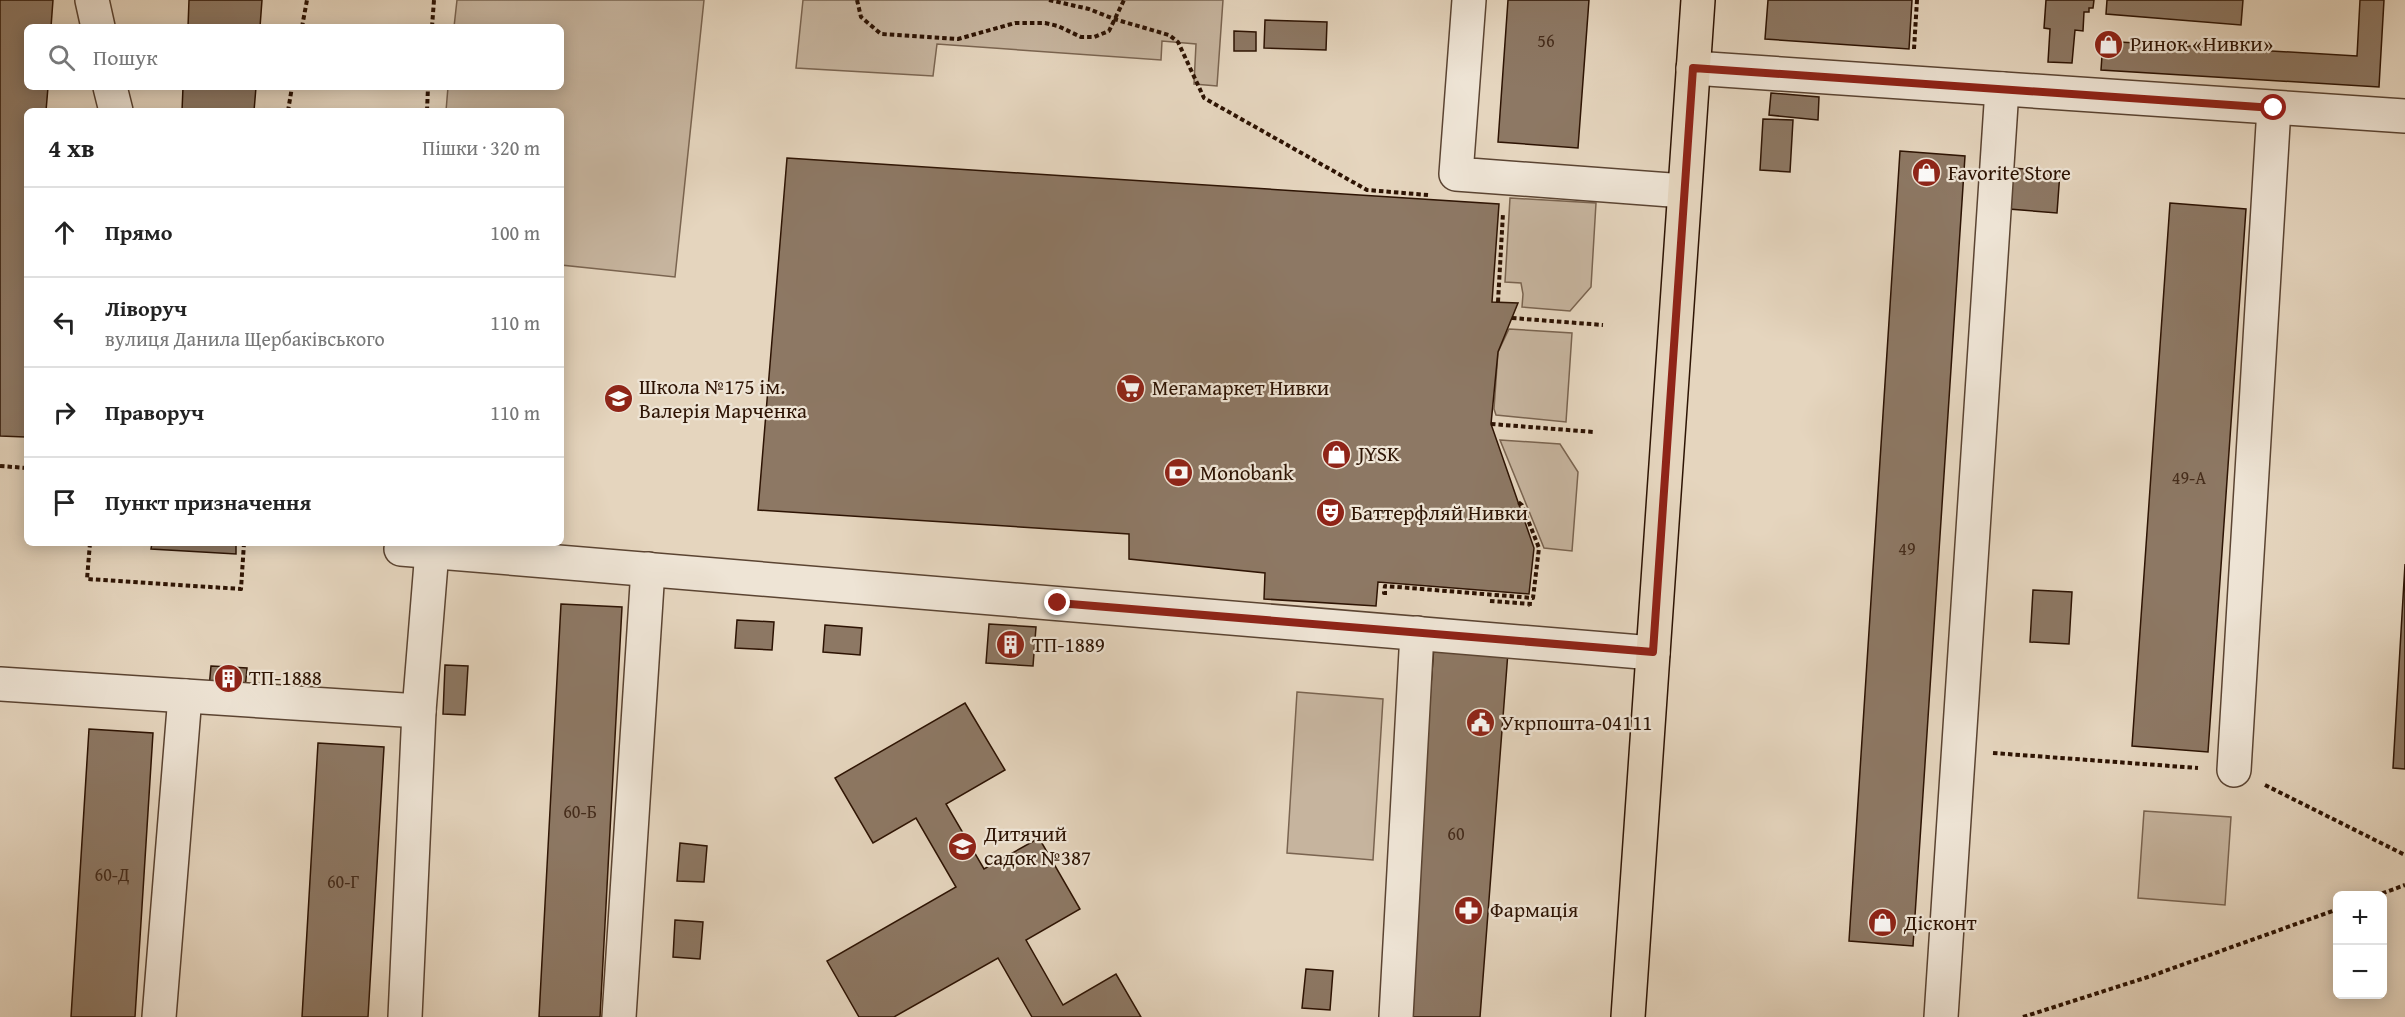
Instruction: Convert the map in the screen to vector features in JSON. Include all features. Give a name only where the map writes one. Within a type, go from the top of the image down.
[{"type":"main road","points":[[1628,1017],[1698,0]]},
{"type":"lane","points":[[92,0],[97,24]]},
{"type":"lane","points":[[1469,0],[1456,174],[1684,191]]},
{"type":"lane","points":[[1693,68],[2405,116]]},
{"type":"lane","points":[[1941,1017],[2002,89]]},
{"type":"lane","points":[[111,90],[115,108]]},
{"type":"lane","points":[[2234,770],[2274,108]]},
{"type":"lane","points":[[405,1017],[419,711],[416,550],[1653,652]]},
{"type":"lane","points":[[619,1017],[648,569]]},
{"type":"lane","points":[[1396,1017],[1417,633]]},
{"type":"lane","points":[[0,684],[419,711]]},
{"type":"lane","points":[[159,1017],[185,696]]},
{"type":"path","points":[[303,24],[307,0]]},
{"type":"path","points":[[432,24],[434,0]]},
{"type":"path","points":[[857,0],[861,17],[881,33],[958,39],[1015,23],[1046,23],[1081,37],[1094,37],[1109,31],[1125,0]]},
{"type":"path","points":[[1049,0],[1089,9],[1169,35],[1178,42],[1204,98],[1367,190]]},
{"type":"path","points":[[1913,83],[1917,0]]},
{"type":"path","points":[[288,108],[292,90]]},
{"type":"path","points":[[427,108],[428,90]]},
{"type":"path","points":[[1498,302],[1504,202]]},
{"type":"path","points":[[1512,318],[1603,326]]},
{"type":"path","points":[[1491,424],[1594,432]]},
{"type":"path","points":[[0,466],[24,468]]},
{"type":"path","points":[[1396,594],[1384,593],[1385,586],[1533,598],[1539,548],[1522,505],[1518,502]]},
{"type":"path","points":[[90,546],[87,579],[241,589],[244,546]]},
{"type":"path","points":[[1464,599],[1532,604],[1509,609]]},
{"type":"path","points":[[1960,751],[2234,770],[2405,855]]},
{"type":"path","points":[[2387,892],[2405,885]]},
{"type":"path","points":[[2023,1017],[2151,976],[2333,910]]},
{"type":"shaded area","points":[[457,0],[704,0],[675,277],[564,265],[564,108],[446,108],[448,90],[564,90],[564,24],[454,24]]},
{"type":"shaded area","points":[[803,0],[1223,0],[1217,86],[1194,84],[1196,44],[1162,41],[1161,60],[937,44],[933,76],[796,68]]},
{"type":"shaded area","points":[[1510,198],[1596,203],[1591,287],[1570,311],[1522,307],[1521,283],[1505,282]]},
{"type":"shaded area","points":[[1509,329],[1572,333],[1566,422],[1496,415],[1494,409],[1498,352]]},
{"type":"shaded area","points":[[1500,440],[1560,444],[1578,472],[1572,551],[1544,548]]},
{"type":"shaded area","points":[[1297,692],[1383,699],[1373,860],[1287,853]]},
{"type":"shaded area","points":[[2144,811],[2231,817],[2225,905],[2138,898]]},
{"type":"building","points":[[0,0],[53,0],[51,24],[24,24],[24,90],[48,90],[46,108],[24,108],[24,437],[0,436]]},
{"type":"building","points":[[189,0],[262,0],[260,24],[188,24]]},
{"type":"building","points":[[1508,0],[1589,0],[1578,148],[1498,142]]},
{"type":"building","points":[[1768,0],[1912,0],[1909,49],[1765,39]]},
{"type":"building","points":[[2046,0],[2094,0],[2093,8],[2089,8],[2089,12],[2084,12],[2083,31],[2075,30],[2072,63],[2048,62],[2050,29],[2044,28]]},
{"type":"building","points":[[2107,0],[2243,0],[2241,25],[2106,14]]},
{"type":"building","points":[[2360,0],[2384,0],[2379,87],[2101,70],[2103,41],[2357,56]]},
{"type":"building","points":[[1265,20],[1327,22],[1326,50],[1264,48]]},
{"type":"building","points":[[1234,31],[1256,32],[1256,51],[1234,51]]},
{"type":"building","points":[[183,90],[256,90],[254,108],[182,108]]},
{"type":"building","points":[[1771,93],[1819,97],[1818,120],[1769,115]]},
{"type":"building","points":[[1763,119],[1793,120],[1790,172],[1760,170]]},
{"type":"building","points":[[1900,151],[1965,156],[1913,946],[1849,941]]},
{"type":"building","name":"Мегамаркет Нивки","points":[[787,158],[1499,204],[1492,302],[1518,303],[1498,352],[1491,424],[1534,548],[1529,594],[1378,582],[1376,606],[1264,599],[1265,573],[1129,559],[1129,534],[758,510]]},
{"type":"building","points":[[2012,168],[2060,172],[2057,213],[2009,209]]},
{"type":"building","points":[[2170,203],[2246,209],[2208,752],[2132,746]]},
{"type":"building","points":[[152,546],[236,546],[236,554],[151,549]]},
{"type":"building","points":[[2405,564],[2405,769],[2393,768]]},
{"type":"building","points":[[2033,590],[2072,592],[2069,644],[2030,642]]},
{"type":"building","points":[[561,604],[622,607],[600,1017],[539,1017]]},
{"type":"building","points":[[737,620],[774,622],[772,650],[735,648]]},
{"type":"building","name":"ТП-1889","points":[[989,624],[1036,627],[1033,666],[986,663]]},
{"type":"building","points":[[825,625],[862,628],[860,655],[823,652]]},
{"type":"building","points":[[1434,646],[1508,652],[1480,1017],[1405,1017]]},
{"type":"building","points":[[445,665],[468,666],[465,715],[443,714]]},
{"type":"building","name":"ТП-1888","points":[[211,666],[247,668],[245,690],[209,688]]},
{"type":"building","points":[[965,703],[1005,770],[946,804],[984,869],[1039,838],[1080,909],[1026,940],[1063,1005],[1116,974],[1141,1017],[1032,1017],[998,958],[894,1017],[859,1017],[827,961],[956,887],[916,818],[873,843],[835,778]]},
{"type":"building","points":[[89,729],[153,733],[135,1017],[71,1017]]},
{"type":"building","points":[[318,743],[384,747],[368,1017],[302,1017]]},
{"type":"building","points":[[680,843],[707,846],[704,882],[677,881]]},
{"type":"building","points":[[675,920],[703,922],[700,959],[673,957]]},
{"type":"building","points":[[1306,969],[1333,971],[1330,1010],[1302,1008]]},
{"type":"place","name":"Ринок «Нивки»","points":[[2109,44]]},
{"type":"place","name":"Favorite Store","points":[[1927,173]]},
{"type":"place","name":"Мегамаркет Нивки","points":[[1131,388]]},
{"type":"place","name":"Школа №175 ім. Валерія Марченка","points":[[618,399]]},
{"type":"place","name":"JYSK","points":[[1337,454]]},
{"type":"place","name":"Monobank","points":[[1179,473]]},
{"type":"place","name":"Баттерфляй Нивки","points":[[1330,513]]},
{"type":"place","name":"ТП-1889","points":[[1011,645]]},
{"type":"place","name":"ТП-1888","points":[[228,678]]},
{"type":"place","name":"Укрпошта-04111","points":[[1480,723]]},
{"type":"place","name":"Дитячий садок №387","points":[[963,846]]},
{"type":"place","name":"Фармація","points":[[1469,910]]},
{"type":"place","name":"Дісконт","points":[[1883,923]]},
{"type":"route","points":[[1058,603],[1653,652],[1693,68],[2274,108]]}]
